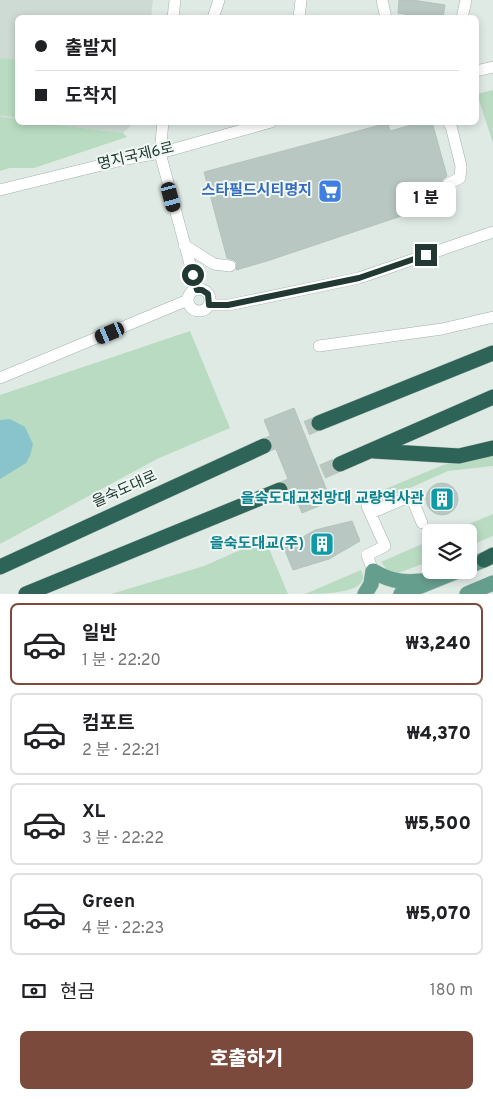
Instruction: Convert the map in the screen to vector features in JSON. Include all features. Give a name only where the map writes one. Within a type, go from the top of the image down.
[{"type":"highway","points":[[320,423],[493,353]]},
{"type":"highway","points":[[340,464],[493,397]]},
{"type":"highway","name":"을숙도대로","points":[[0,567],[264,446]]},
{"type":"highway","points":[[370,451],[459,456],[493,448]]},
{"type":"highway","points":[[26,594],[280,490]]},
{"type":"main road","points":[[477,563],[490,557]]},
{"type":"main road","points":[[365,594],[371,584],[373,571],[398,582],[436,580]]},
{"type":"main road","points":[[401,594],[436,580]]},
{"type":"main road","points":[[467,594],[493,582]]},
{"type":"street","points":[[174,15],[176,0]]},
{"type":"street","points":[[214,15],[219,0]]},
{"type":"street","points":[[299,15],[301,0]]},
{"type":"street","points":[[382,0],[385,15]]},
{"type":"street","points":[[463,15],[466,0]]},
{"type":"street","points":[[479,70],[493,67]]},
{"type":"street","points":[[163,125],[160,153],[197,290]]},
{"type":"street","name":"명지국제6로","points":[[0,190],[126,159],[160,153],[260,125]]},
{"type":"street","points":[[448,184],[460,178],[461,166],[450,125]]},
{"type":"street","points":[[188,300],[190,306],[198,311],[204,310],[209,305],[228,305],[359,278],[493,232]]},
{"type":"street","points":[[184,245],[214,264],[230,266]]},
{"type":"street","points":[[0,378],[188,300],[192,293],[197,290],[202,290],[208,294],[209,305]]},
{"type":"street","points":[[319,346],[442,329],[493,317]]},
{"type":"street","points":[[373,571],[366,555],[385,546],[369,510],[411,496],[422,523]]},
{"type":"shaded area","points":[[0,0],[153,0],[151,15],[15,15],[15,119],[0,117]]},
{"type":"shaded area","points":[[59,125],[131,125],[123,133]]},
{"type":"green space","points":[[0,58],[15,60],[15,117],[0,115]]},
{"type":"green space","points":[[493,90],[493,143],[479,100],[479,94]]},
{"type":"green space","points":[[0,117],[15,119],[15,125],[59,125],[123,133],[127,137],[34,168],[10,168],[0,171]]},
{"type":"green space","points":[[190,331],[230,428],[157,459],[0,544],[0,395]]},
{"type":"green space","points":[[493,452],[493,466],[448,471],[381,501],[378,492],[443,465]]},
{"type":"green space","points":[[493,514],[493,536],[477,543],[477,524],[469,524]]},
{"type":"green space","points":[[265,539],[288,594],[111,594],[204,566]]},
{"type":"green space","points":[[422,544],[422,564],[398,573],[387,570],[381,562]]},
{"type":"green space","points":[[361,570],[363,578],[360,584],[353,588],[334,593],[305,594]]},
{"type":"water","points":[[10,419],[25,427],[33,444],[26,463],[0,479],[0,420]]},
{"type":"building","points":[[399,0],[413,0],[445,5],[443,15],[398,13]]},
{"type":"building","name":"스타필드시티명지","points":[[380,125],[388,125],[390,131],[411,125],[433,125],[447,176],[442,180],[441,187],[444,190],[450,191],[452,199],[236,270],[237,263],[227,258],[204,172]]},
{"type":"building","points":[[294,408],[331,501],[302,513],[264,420]]},
{"type":"building","name":"을숙도대교전망대 교량역사관","points":[[442,483],[448,484],[453,488],[457,493],[457,505],[453,510],[448,514],[442,515],[436,514],[431,510],[427,505],[426,499],[427,493],[431,488],[436,484]]},
{"type":"building","name":"을숙도대교(주)","points":[[352,521],[360,541],[329,559],[293,570],[284,548],[315,530]]},
{"type":"tunnel","points":[[264,446],[319,423]]},
{"type":"tunnel","points":[[280,490],[340,464]]},
{"type":"place","name":"스타필드시티명지","points":[[330,191]]},
{"type":"place","name":"을숙도대교전망대 교량역사관","points":[[442,499]]},
{"type":"place","name":"을숙도대교(주)","points":[[322,544]]},
{"type":"route","points":[[193,275],[197,290],[202,290],[208,294],[210,298],[209,305],[228,305],[359,278],[426,255]]}]
